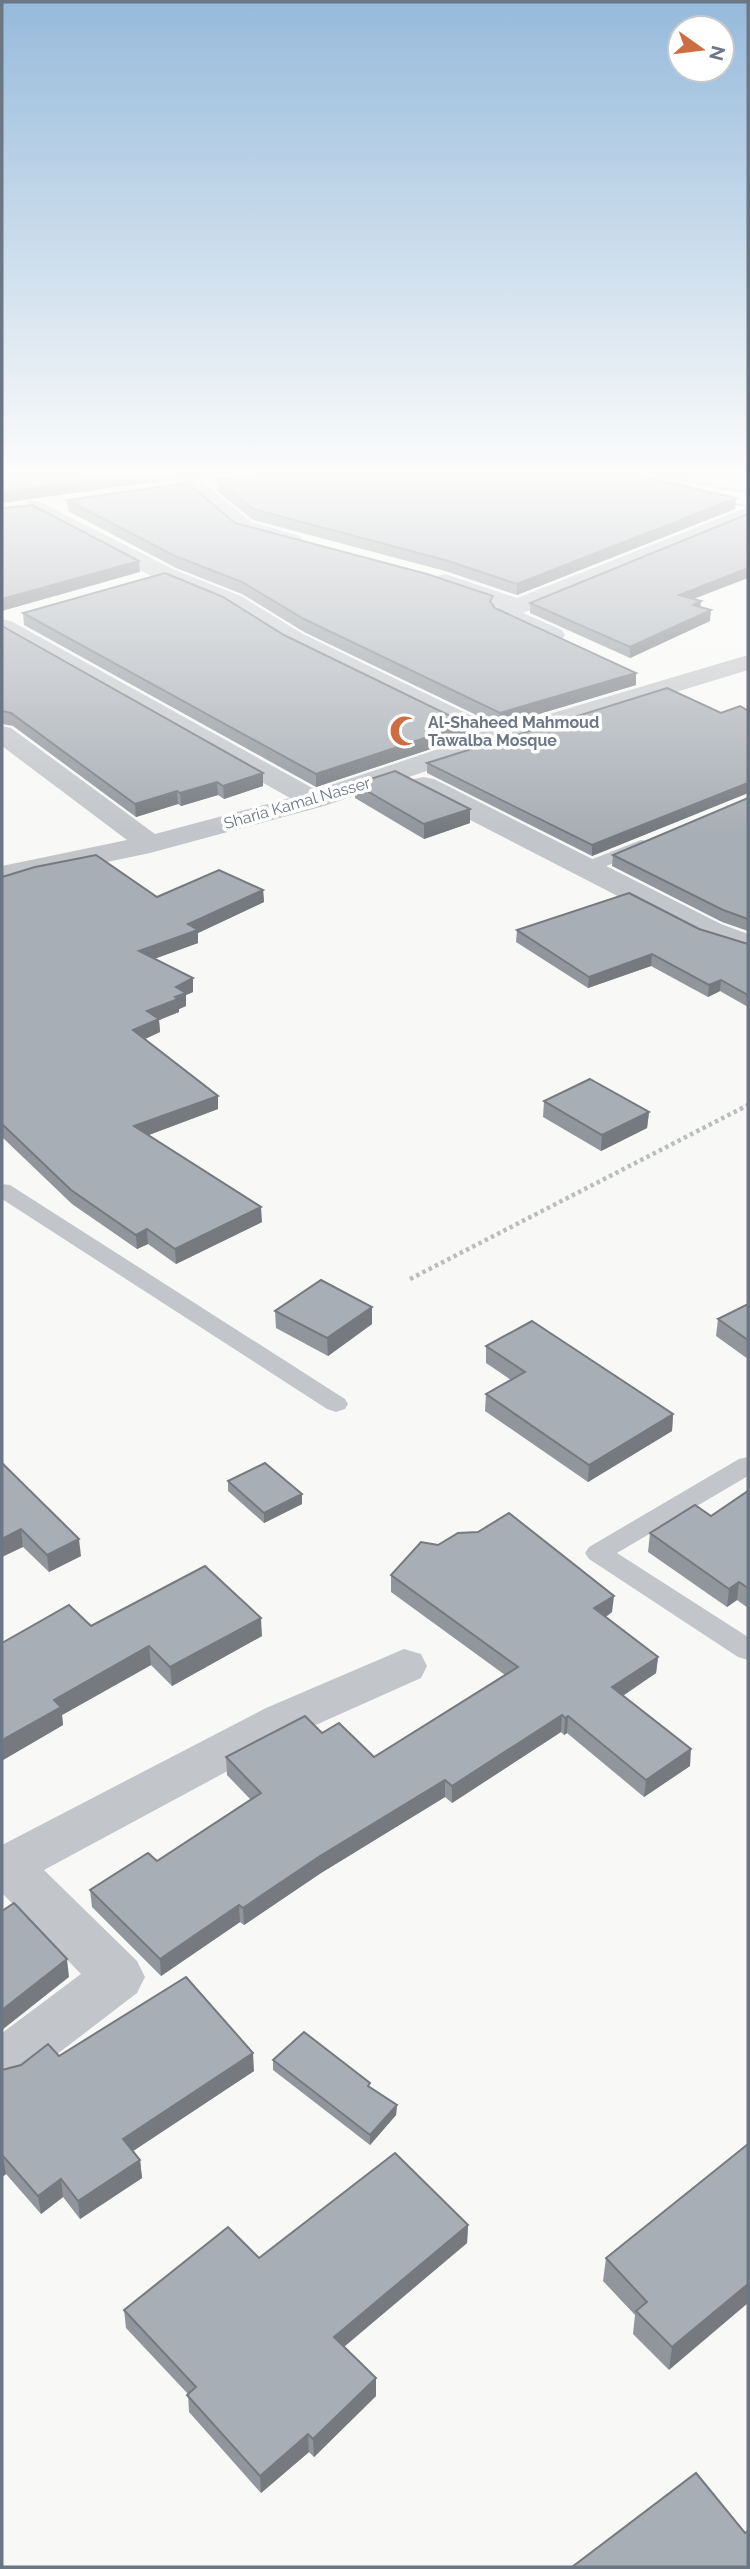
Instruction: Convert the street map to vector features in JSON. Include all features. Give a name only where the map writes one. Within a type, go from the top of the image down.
[{"type":"street","points":[[211,593],[269,621],[294,639],[497,738]]},
{"type":"street","points":[[478,593],[518,606]]},
{"type":"street","points":[[550,593],[504,612],[579,647]]},
{"type":"street","points":[[9,621],[314,800]]},
{"type":"street","name":"Sharia Kamal Nasser","points":[[2,874],[150,844],[314,800],[497,738],[748,662]]},
{"type":"street","points":[[642,675],[667,687]]},
{"type":"street","points":[[2,734],[150,844]]},
{"type":"street","points":[[399,773],[710,931],[748,945]]},
{"type":"street","points":[[2,2064],[118,1977],[7,1866],[283,1720],[404,1666]]},
{"type":"lane","points":[[586,868],[661,837]]},
{"type":"lane","points":[[2,1190],[336,1404]]},
{"type":"lane","points":[[748,1465],[598,1553],[748,1650]]},
{"type":"path","points":[[410,1279],[748,1105]]},
{"type":"building","points":[[2,593],[24,593],[2,599]]},
{"type":"building","points":[[94,593],[213,593],[284,635],[467,724],[316,774],[23,613]]},
{"type":"building","points":[[260,593],[484,593],[493,596],[490,601],[495,608],[636,673],[500,713],[304,619]]},
{"type":"building","points":[[555,593],[684,593],[679,595],[701,601],[693,605],[711,610],[630,647],[530,603]]},
{"type":"building","points":[[2,626],[263,773],[223,786],[217,782],[135,804],[11,713],[2,711]]},
{"type":"building","points":[[667,688],[721,713],[740,706],[748,709],[748,783],[592,845],[427,763]]},
{"type":"building","points":[[395,771],[470,809],[424,824],[355,784]]},
{"type":"building","points":[[748,798],[748,919],[723,910],[613,855]]},
{"type":"building","points":[[96,855],[157,897],[219,870],[263,890],[188,924],[198,930],[139,951],[193,978],[176,987],[186,993],[175,997],[178,999],[147,1011],[159,1019],[133,1030],[218,1096],[134,1126],[261,1207],[175,1249],[147,1229],[136,1235],[71,1190],[2,1124],[2,877],[35,867]]},
{"type":"building","points":[[629,893],[699,929],[748,944],[748,995],[721,980],[709,985],[652,954],[589,977],[517,930]]},
{"type":"building","points":[[590,1079],[649,1112],[602,1135],[544,1101]]},
{"type":"building","points":[[321,1280],[372,1307],[327,1338],[275,1311]]},
{"type":"building","points":[[748,1304],[748,1340],[718,1319]]},
{"type":"building","points":[[532,1321],[673,1414],[589,1465],[486,1394],[525,1372],[486,1346]]},
{"type":"building","points":[[2,1463],[79,1539],[47,1555],[21,1529],[2,1539]]},
{"type":"building","points":[[265,1463],[302,1494],[264,1513],[228,1481]]},
{"type":"building","points":[[748,1491],[748,1588],[739,1582],[729,1589],[650,1533],[695,1505],[711,1516]]},
{"type":"building","points":[[509,1513],[614,1596],[594,1608],[658,1657],[612,1687],[691,1749],[646,1780],[568,1716],[565,1718],[562,1715],[452,1786],[445,1780],[320,1856],[243,1908],[239,1905],[160,1959],[90,1890],[148,1853],[157,1861],[261,1793],[226,1757],[305,1716],[322,1733],[339,1723],[374,1757],[518,1667],[391,1575],[421,1542],[438,1545],[458,1533],[478,1532]]},
{"type":"building","points":[[205,1566],[261,1618],[170,1667],[149,1646],[54,1700],[61,1707],[2,1740],[2,1643],[69,1605],[91,1626]]},
{"type":"building","points":[[14,1903],[67,1959],[2,2010],[2,1911]]},
{"type":"building","points":[[186,1977],[253,2053],[123,2139],[140,2160],[78,2201],[61,2179],[38,2196],[2,2157],[2,2070],[21,2065],[48,2044],[59,2056]]},
{"type":"building","points":[[304,2032],[370,2083],[368,2086],[397,2105],[370,2135],[273,2060]]},
{"type":"building","points":[[748,2144],[748,2284],[672,2347],[636,2311],[647,2302],[606,2258]]},
{"type":"building","points":[[395,2153],[468,2225],[334,2337],[376,2378],[313,2439],[308,2434],[260,2476],[187,2395],[196,2387],[124,2310],[228,2227],[259,2258]]},
{"type":"building","points":[[696,2473],[745,2533],[748,2531],[748,2567],[572,2567]]},
{"type":"place","name":"Al-Shaheed Mahmoud Tawalba Mosque","points":[[405,731]]}]
